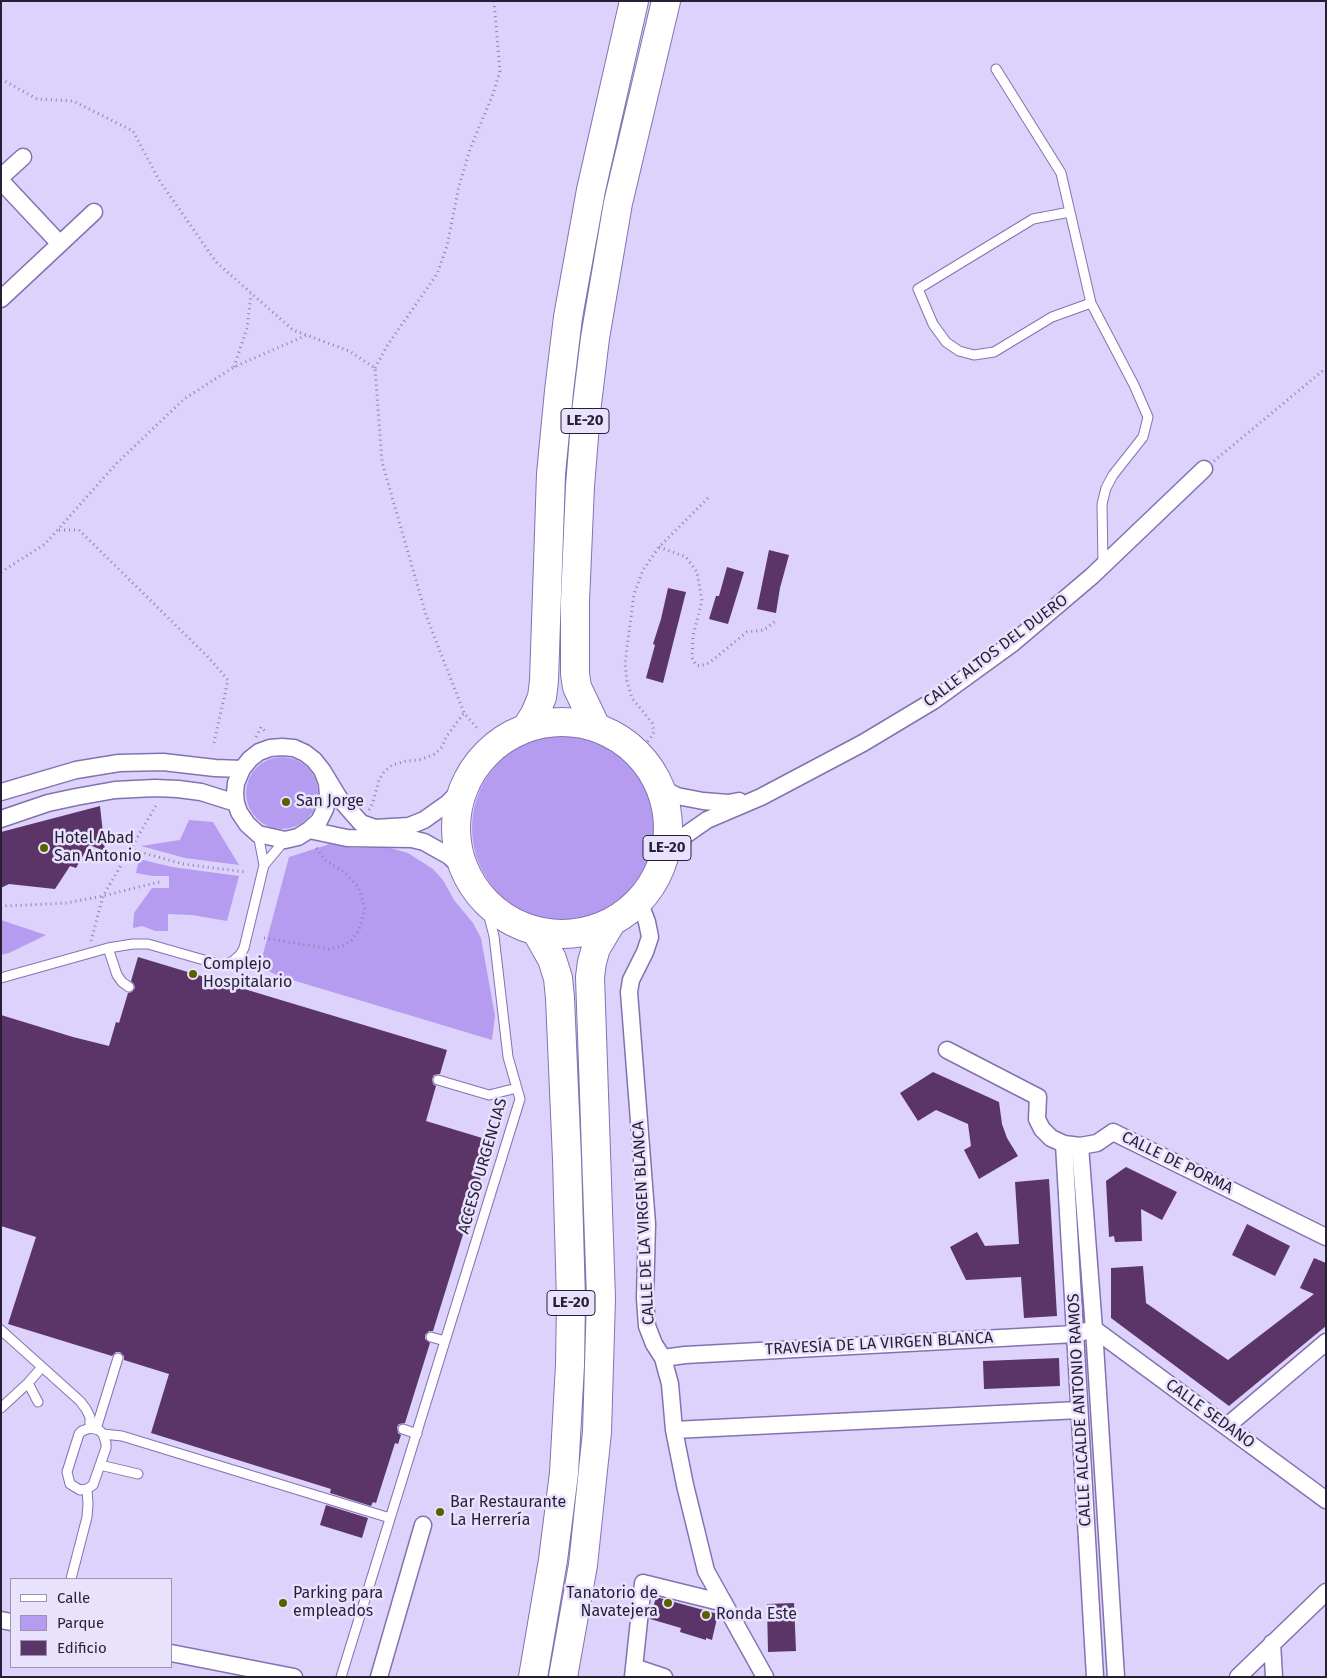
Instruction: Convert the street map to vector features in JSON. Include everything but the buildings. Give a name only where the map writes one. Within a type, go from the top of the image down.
[{"type":"highway","name":"LE-20","points":[[526,728],[535,714],[542,697],[544,681],[551,474],[558,391],[568,318],[591,190],[634,1]]},
{"type":"highway","name":"LE-20","points":[[596,726],[577,687],[575,674],[575,601],[580,486],[586,412],[595,338],[618,203],[640,117],[666,1]]},
{"type":"highway","name":"LE-20","points":[[640,117],[658,76],[683,1]]},
{"type":"highway","name":"LE-20","points":[[561,721],[596,726],[622,740],[637,752],[652,770],[661,788],[667,808],[669,828],[667,848],[661,867],[652,885],[631,910],[593,930],[574,934],[536,931],[508,920],[485,901],[473,886],[464,870],[458,850],[456,829],[458,808],[464,787],[480,761],[502,740],[526,728],[543,723],[561,721]]},
{"type":"highway","name":"LE-20","points":[[563,1677],[583,1564],[597,1432],[601,1289],[590,977],[596,948],[611,922]]},
{"type":"highway","name":"LE-20","points":[[532,1677],[553,1560],[564,1473],[570,1365],[571,1300],[560,998],[558,978],[552,959],[536,931]]},
{"type":"street","points":[[1,177],[23,157]]},
{"type":"street","points":[[1,181],[60,244]]},
{"type":"street","points":[[4,292],[94,212]]},
{"type":"street","name":"CALLE ALTOS DEL DUERO","points":[[667,848],[707,820],[761,797],[863,743],[933,701],[1013,642],[1103,566],[1204,469]]},
{"type":"street","points":[[464,787],[448,803],[424,820],[409,826],[375,828],[361,823],[340,798],[314,760],[294,748],[270,748],[259,752],[242,769],[236,783],[236,803],[239,812],[247,824],[258,834],[285,840],[298,837],[412,839],[424,842],[449,856],[464,870]]},
{"type":"street","points":[[1,792],[76,770],[119,763],[163,762],[242,769]]},
{"type":"street","points":[[312,837],[325,809],[328,796],[327,783],[322,770]]},
{"type":"street","name":"CALLE ALTOS DEL DUERO","points":[[661,788],[678,796],[703,801],[728,803],[761,797]]},
{"type":"street","points":[[1,819],[48,803],[115,790],[178,789],[201,792],[236,803]]},
{"type":"street","name":"CALLE DE LA VIRGEN BLANCA","points":[[639,901],[647,922],[650,937],[632,980],[630,992],[647,1224],[645,1298],[647,1326],[654,1344],[663,1358],[670,1384],[674,1430],[706,1571],[765,1677]]},
{"type":"street","points":[[947,1050],[1038,1097],[1037,1119],[1042,1129],[1051,1138],[1072,1145]]},
{"type":"street","name":"CALLE DE PORMA","points":[[1072,1145],[1097,1143],[1113,1132],[1326,1237]]},
{"type":"street","name":"CALLE ALCALDE ANTONIO RAMOS","points":[[1072,1145],[1094,1329],[1116,1677]]},
{"type":"street","name":"CALLE ALCALDE ANTONIO RAMOS","points":[[1072,1145],[1075,1334],[1095,1677]]},
{"type":"street","name":"TRAVESÍA DE LA VIRGEN BLANCA","points":[[663,1358],[695,1354],[1075,1334],[1094,1329]]},
{"type":"street","name":"CALLE SEDANO","points":[[1094,1329],[1326,1500]]},
{"type":"street","points":[[1227,1426],[1326,1342]]},
{"type":"street","points":[[674,1430],[1080,1410]]},
{"type":"street","points":[[379,1677],[423,1525]]},
{"type":"street","points":[[664,1677],[633,1672],[643,1583],[724,1603]]},
{"type":"street","points":[[1238,1677],[1326,1592]]},
{"type":"street","points":[[1272,1643],[1274,1677]]},
{"type":"street","points":[[172,1653],[294,1677]]},
{"type":"lane","points":[[996,69],[1061,173],[1091,303],[1134,385],[1148,417],[1143,437],[1113,475],[1106,488],[1102,504],[1103,566]]},
{"type":"lane","points":[[1070,212],[1033,219],[918,289],[933,324],[946,342],[958,351],[974,355],[994,352],[1052,317],[1091,303]]},
{"type":"lane","points":[[1,978],[108,948],[134,944],[148,944],[218,964],[226,964],[240,955],[244,948],[264,866],[258,834]]},
{"type":"lane","points":[[264,866],[285,840]]},
{"type":"lane","name":"ACCESO URGENCIAS","points":[[341,1677],[520,1099],[508,1057],[494,936],[485,901]]},
{"type":"lane","points":[[108,948],[117,974],[122,982],[129,986]]},
{"type":"lane","points":[[438,1080],[489,1095],[517,1088]]},
{"type":"lane","points":[[1,1330],[80,1401],[86,1408],[97,1430],[106,1443],[95,1482],[87,1489],[80,1490],[73,1487],[68,1481],[67,1472],[79,1434],[82,1431],[97,1430],[390,1518]]},
{"type":"lane","points":[[431,1337],[445,1341]]},
{"type":"lane","points":[[97,1430],[118,1358]]},
{"type":"lane","points":[[1,1408],[42,1367]]},
{"type":"lane","points":[[28,1383],[38,1402]]},
{"type":"lane","points":[[403,1430],[416,1434]]},
{"type":"lane","points":[[100,1465],[138,1474]]},
{"type":"lane","points":[[72,1578],[87,1517],[87,1489]]},
{"type":"path","points":[[478,729],[464,712],[426,614],[382,462],[375,368],[387,346],[437,274],[447,246],[462,177],[500,71],[494,1]]},
{"type":"path","points":[[1,79],[36,99],[73,102],[134,131],[159,180],[216,262],[293,330],[349,350],[375,368]]},
{"type":"path","points":[[234,367],[247,328],[251,293]]},
{"type":"path","points":[[1,572],[45,544],[117,463],[184,399],[234,367],[307,335]]},
{"type":"path","points":[[1204,469],[1326,368]]},
{"type":"path","points":[[637,752],[654,732],[652,723],[632,698],[627,681],[625,663],[634,594],[642,570],[659,548],[709,497]]},
{"type":"path","points":[[58,530],[79,530],[209,658],[228,680],[213,747]]},
{"type":"path","points":[[659,548],[686,557],[697,572],[702,601],[693,636],[692,658],[696,664],[700,666],[709,663],[747,632],[764,630],[777,620]]},
{"type":"path","points":[[366,815],[373,802],[378,780],[384,772],[392,765],[419,760],[435,754],[442,747],[446,737],[464,712]]},
{"type":"path","points":[[90,944],[103,896],[160,798]]},
{"type":"path","points":[[264,938],[330,949],[342,946],[352,940],[359,930],[365,909],[359,888],[344,872],[325,860],[312,837]]},
{"type":"path","points":[[130,849],[182,864],[246,872]]},
{"type":"path","points":[[1,908],[6,906],[66,903],[163,881]]},
{"type":"green space","points":[[575,734],[602,741],[633,761],[653,792],[659,810],[659,846],[653,864],[633,895],[602,915],[584,921],[557,922],[548,921],[522,911],[506,901],[493,888],[479,864],[473,846],[472,819],[473,810],[483,784],[493,768],[506,755],[530,741],[548,735]]},
{"type":"green space","points":[[282,757],[302,763],[312,773],[318,793],[312,813],[302,823],[282,829],[262,823],[252,813],[246,793],[252,773],[262,763]]},
{"type":"green space","points":[[189,820],[213,822],[239,865],[185,858],[141,846],[180,840]]},
{"type":"green space","points":[[330,844],[353,848],[390,848],[408,853],[433,869],[443,880],[454,900],[473,923],[481,938],[495,1016],[492,1040],[279,976],[268,971],[263,954],[289,857]]},
{"type":"green space","points":[[139,859],[172,867],[239,876],[227,921],[192,915],[168,914],[168,931],[155,931],[142,926],[133,928],[134,913],[152,888],[169,888],[169,876],[136,873]]},
{"type":"green space","points":[[1,920],[46,935],[1,955]]},
{"type":"place","name":"San Jorge","points":[[286,802]]},
{"type":"place","name":"Hotel Abad San Antonio","points":[[44,848]]},
{"type":"place","name":"Complejo Hospitalario","points":[[193,974]]},
{"type":"place","name":"Bar Restaurante La Herrería","points":[[440,1512]]},
{"type":"place","name":"Parking para empleados","points":[[283,1603]]},
{"type":"place","name":"Tanatorio de Navatejera","points":[[668,1603]]},
{"type":"place","name":"Ronda Este","points":[[706,1615]]}]
